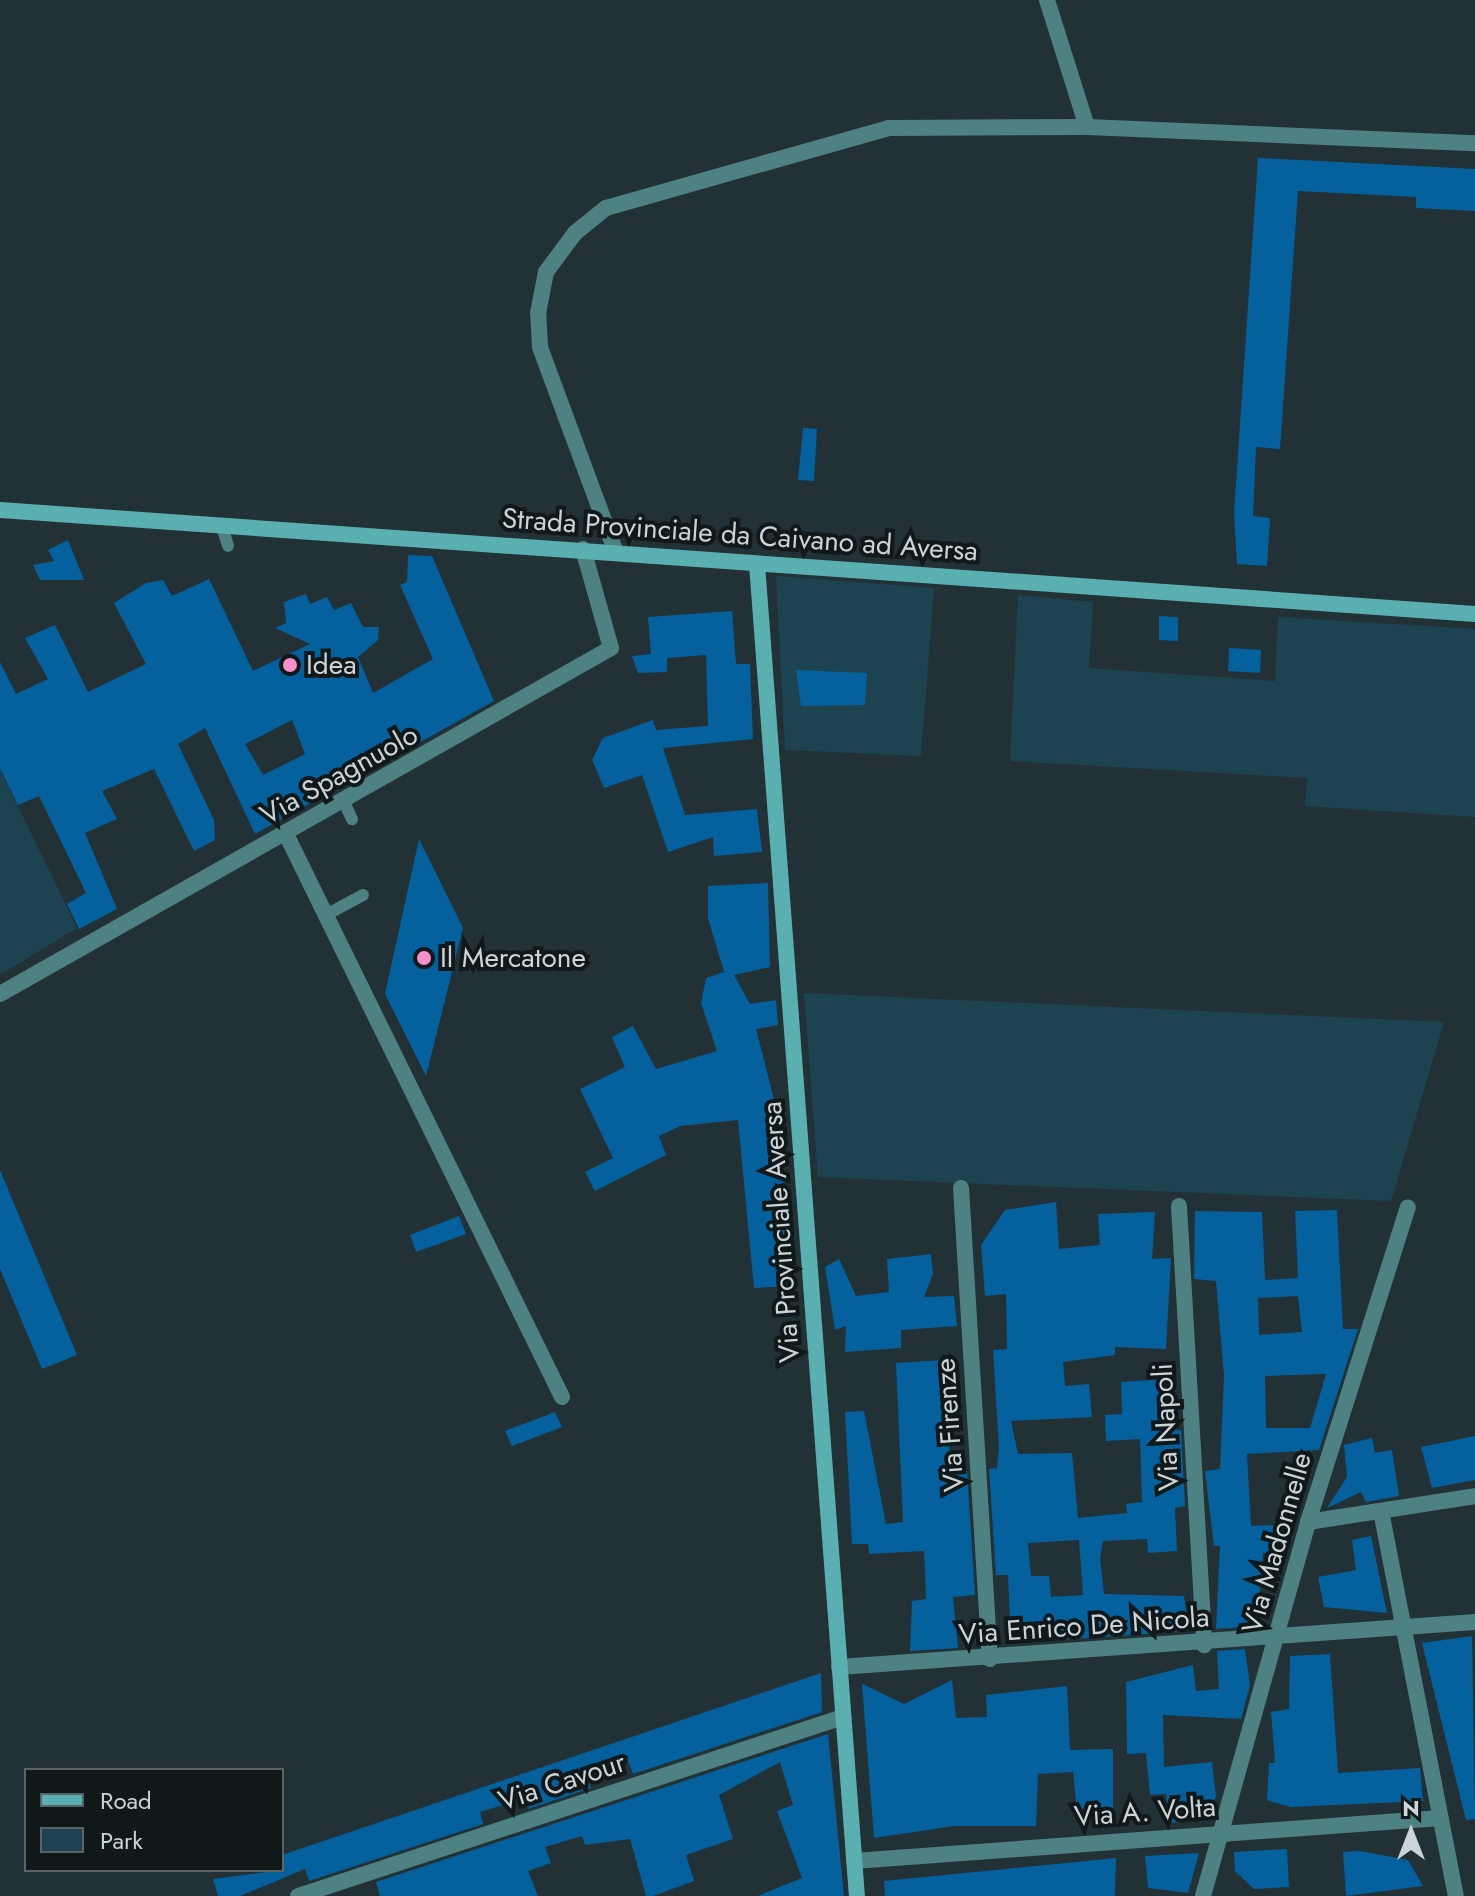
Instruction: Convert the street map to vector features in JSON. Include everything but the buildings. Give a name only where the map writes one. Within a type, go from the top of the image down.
[{"type":"main road","name":"Strada Provinciale da Caivano ad Aversa","points":[[0,510],[615,550],[757,564],[1475,614]]},
{"type":"main road","name":"Via Provinciale Aversa","points":[[757,564],[857,1896]]},
{"type":"street","points":[[1047,0],[1087,127]]},
{"type":"street","points":[[615,550],[540,347],[546,272],[575,233],[606,208],[889,128],[1087,127],[1475,143]]},
{"type":"street","name":"Via Spagnuolo","points":[[0,994],[344,802],[611,648],[583,549]]},
{"type":"street","points":[[286,834],[562,1397]]},
{"type":"street","name":"Via Firenze","points":[[961,1188],[990,1659]]},
{"type":"street","name":"Via Napoli","points":[[1179,1206],[1204,1645]]},
{"type":"street","name":"Via Madonnelle","points":[[1203,1896],[1308,1522],[1408,1207]]},
{"type":"street","points":[[1308,1522],[1475,1496]]},
{"type":"street","points":[[1381,1511],[1456,1896]]},
{"type":"street","name":"Via Enrico De Nicola","points":[[839,1667],[1204,1645],[1475,1622]]},
{"type":"street","name":"Via Cavour","points":[[298,1896],[843,1717]]},
{"type":"street","name":"Via A. Volta","points":[[854,1861],[1440,1818]]},
{"type":"lane","points":[[221,524],[228,546]]},
{"type":"lane","points":[[344,802],[352,819]]},
{"type":"lane","points":[[326,915],[363,895]]},
{"type":"green space","points":[[776,576],[934,588],[921,756],[785,750]]},
{"type":"green space","points":[[1018,595],[1093,602],[1089,668],[1275,681],[1278,617],[1475,629],[1475,817],[1305,806],[1307,778],[1010,761]]},
{"type":"green space","points":[[0,769],[77,928],[0,975]]},
{"type":"green space","points":[[804,993],[1444,1022],[1391,1201],[818,1177]]},
{"type":"place","name":"Idea","points":[[290,665]]},
{"type":"place","name":"Il Mercatone","points":[[424,958]]}]
